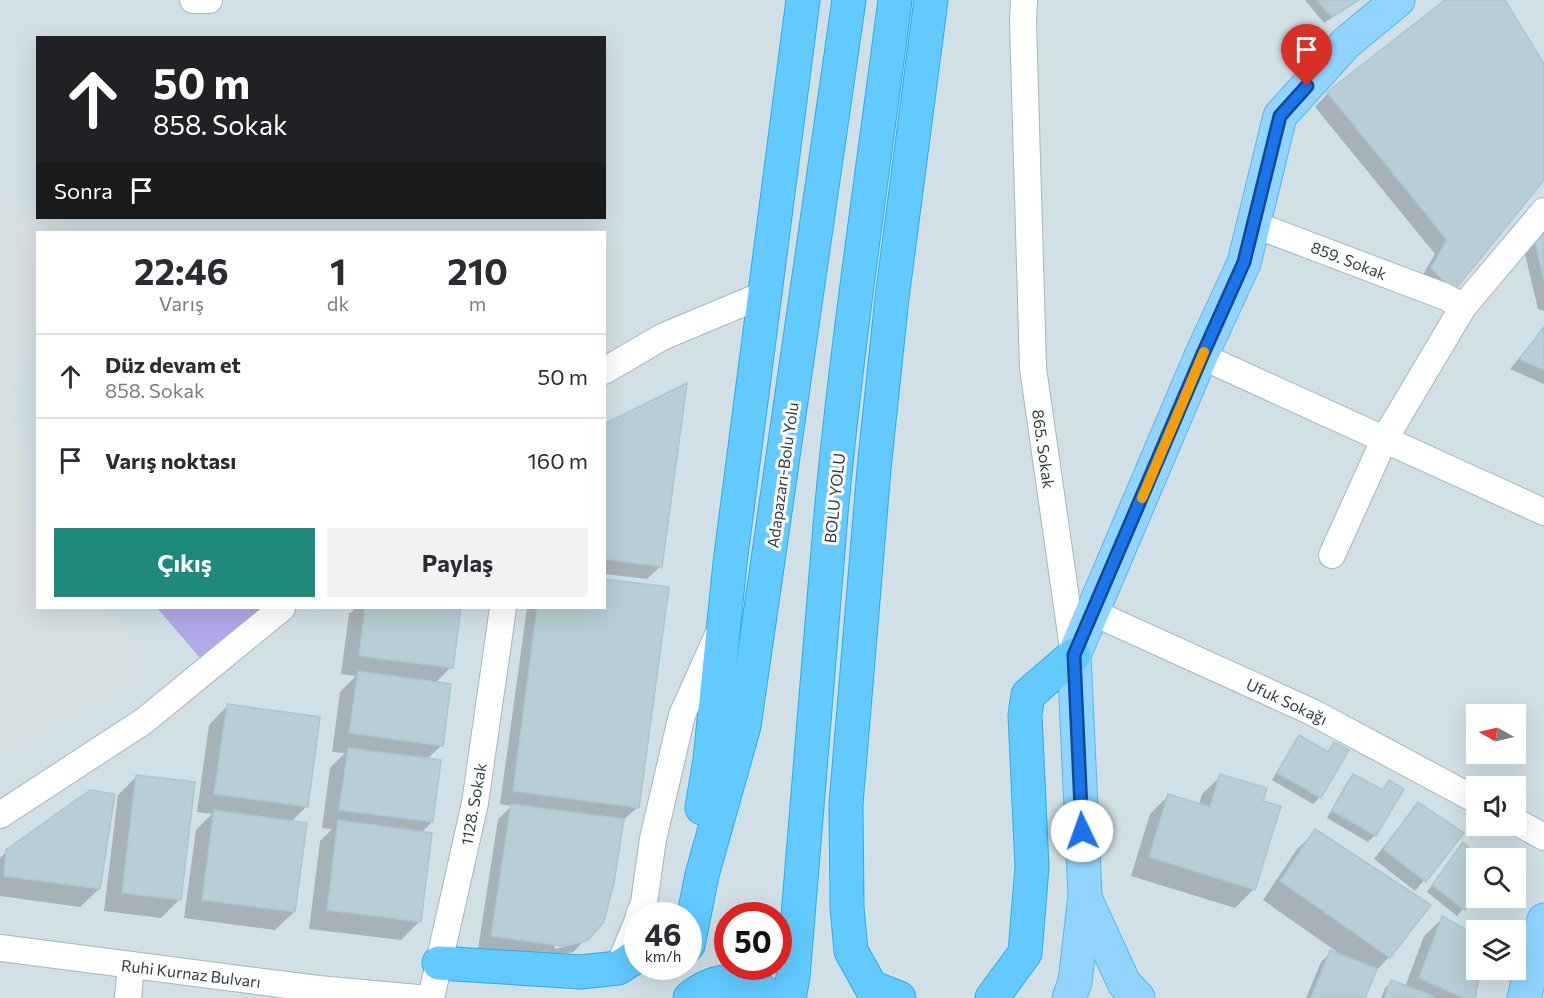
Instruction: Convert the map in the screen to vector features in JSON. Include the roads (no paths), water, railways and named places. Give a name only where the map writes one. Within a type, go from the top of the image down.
[{"type":"highway","points":[[684,902],[710,760],[724,620],[803,0]]},
{"type":"highway","name":"Adapazarı-Bolu Yolu","points":[[697,902],[702,875],[744,726],[849,0]]},
{"type":"highway","name":"BOLU YOLU","points":[[789,998],[794,968],[814,738],[831,513],[896,0]]},
{"type":"highway","points":[[843,413],[912,112],[923,60],[931,0],[892,298],[874,469],[846,804],[847,907],[851,951],[871,987],[899,998]]},
{"type":"highway","points":[[794,388],[797,47]]},
{"type":"highway","points":[[992,998],[1025,953],[1032,867],[1025,715],[1028,695],[1074,655]]},
{"type":"highway","points":[[439,963],[580,972],[624,963]]},
{"type":"highway","points":[[679,998],[682,980]]},
{"type":"highway","points":[[690,998],[700,990],[719,982],[739,982],[758,987],[773,998]]},
{"type":"main road","points":[[1074,655],[1244,262],[1280,116],[1346,43],[1398,0]]},
{"type":"main road","name":"865. Sokak","points":[[1074,655],[1085,896]]},
{"type":"main road","points":[[1069,998],[1075,982],[1085,896]]},
{"type":"main road","points":[[1085,896],[1124,983],[1138,998]]},
{"type":"main road","points":[[1524,998],[1541,941]]},
{"type":"street","points":[[193,0],[208,0]]},
{"type":"street","name":"865. Sokak","points":[[1024,0],[1033,368],[1074,655]]},
{"type":"street","points":[[1332,555],[1384,440],[1454,302],[1544,211]]},
{"type":"street","name":"859. Sokak","points":[[1253,224],[1454,302]]},
{"type":"street","points":[[606,370],[662,337],[765,294]]},
{"type":"street","points":[[1202,356],[1544,512]]},
{"type":"street","points":[[0,815],[144,721],[281,609]]},
{"type":"street","name":"1128. Sokak","points":[[431,998],[475,803],[503,609]]},
{"type":"street","name":"Ufuk Sokağı","points":[[1094,613],[1312,711],[1466,795]]},
{"type":"street","points":[[644,902],[653,839],[682,715],[724,620]]},
{"type":"street","points":[[1526,827],[1544,837]]},
{"type":"street","name":"Ruhi Kurnaz Bulvarı","points":[[0,948],[131,965],[318,994],[418,998]]},
{"type":"street","points":[[128,998],[131,965]]}]
